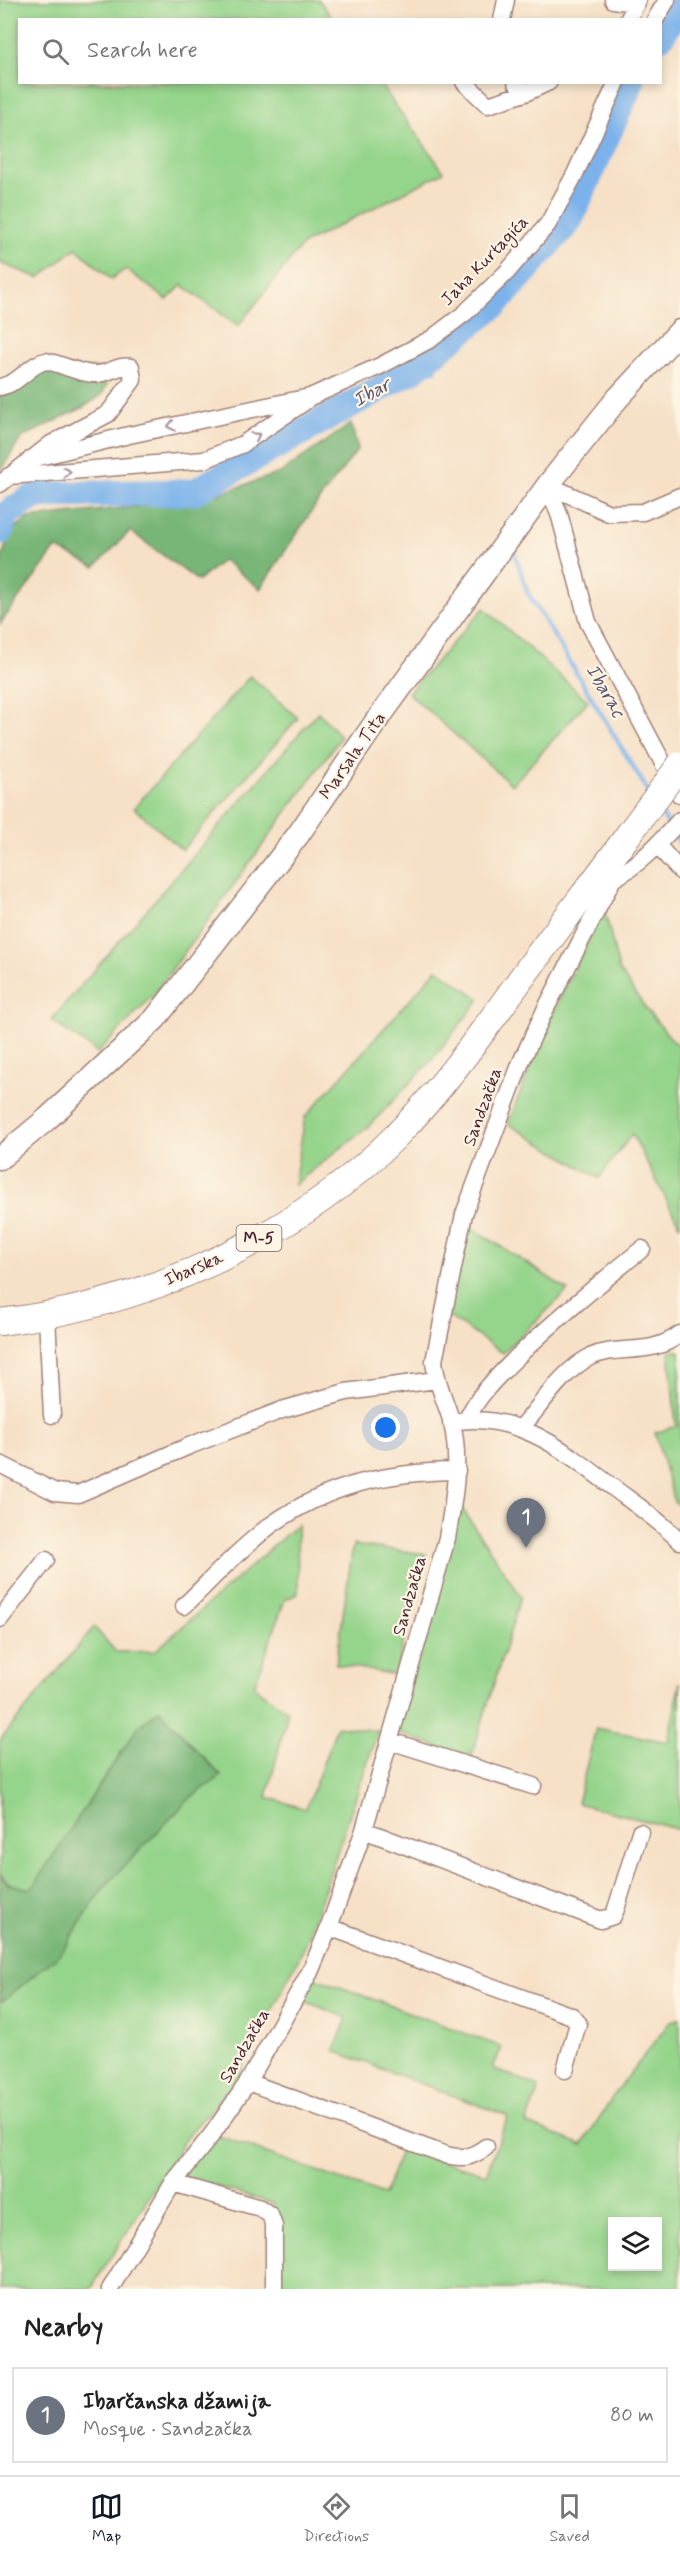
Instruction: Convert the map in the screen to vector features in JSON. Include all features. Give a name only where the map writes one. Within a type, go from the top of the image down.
[{"type":"main road","name":"M-5","points":[[608,875],[626,838],[680,765]]},
{"type":"main road","name":"Ibarska","points":[[0,1322],[47,1317],[144,1289],[205,1266],[303,1213],[396,1137],[463,1058],[608,875]]},
{"type":"street","points":[[502,18],[506,0]]},
{"type":"street","points":[[613,0],[637,2],[629,18]]},
{"type":"street","points":[[656,18],[667,0]]},
{"type":"street","points":[[466,84],[488,105],[520,88],[539,84]]},
{"type":"street","name":"Jaha Kurtagića","points":[[4,480],[204,460],[243,444],[310,397],[380,366],[431,339],[465,313],[507,272],[548,224],[575,174],[616,84]]},
{"type":"street","name":"Marsala Tita","points":[[0,1158],[47,1119],[155,1019],[298,835],[375,723],[548,485],[617,399],[680,331]]},
{"type":"street","points":[[0,387],[24,376],[40,362],[46,361],[96,375],[124,366],[131,367],[133,380],[108,414],[63,437],[4,480]]},
{"type":"street","name":"Jaha Kurtagića","points":[[30,459],[95,442],[310,397]]},
{"type":"street","points":[[548,485],[609,513],[643,512],[680,496]]},
{"type":"street","points":[[548,485],[560,517],[588,622],[680,795]]},
{"type":"street","points":[[608,875],[625,873],[662,840],[680,820]]},
{"type":"street","points":[[662,840],[680,871]]},
{"type":"street","name":"Sandzačka","points":[[110,2289],[173,2183],[213,2133],[249,2082],[310,1972],[364,1830],[447,1538],[457,1471],[459,1420],[436,1380],[434,1361],[464,1214],[521,1062],[608,875]]},
{"type":"street","points":[[459,1420],[488,1386],[546,1328],[642,1249]]},
{"type":"street","points":[[47,1317],[52,1415]]},
{"type":"street","points":[[522,1427],[561,1380],[591,1357],[605,1353],[642,1350],[666,1342],[680,1334]]},
{"type":"street","points":[[0,1464],[55,1492],[78,1494],[189,1446],[290,1407],[376,1387],[436,1380]]},
{"type":"street","points":[[459,1420],[502,1422],[522,1427],[572,1456],[659,1521],[680,1541]]},
{"type":"street","points":[[184,1606],[270,1526],[321,1497],[367,1479],[411,1472],[457,1471]]},
{"type":"street","points":[[0,1619],[46,1560]]},
{"type":"street","points":[[390,1741],[534,1786]]},
{"type":"street","points":[[364,1830],[602,1920],[613,1916],[640,1832]]},
{"type":"street","points":[[329,1927],[573,2016],[578,2023],[564,2070]]},
{"type":"street","points":[[249,2082],[446,2155],[460,2158],[473,2157],[486,2147]]},
{"type":"street","points":[[173,2183],[260,2208],[270,2215],[274,2226],[274,2289]]},
{"type":"green space","points":[[0,0],[319,0],[332,18],[18,18],[18,84],[380,84],[444,172],[303,244],[238,326],[182,285],[167,300],[126,269],[111,279],[76,248],[39,278],[0,263]]},
{"type":"green space","points":[[42,365],[113,370],[102,395],[82,408],[21,438],[0,472],[0,389]]},
{"type":"green space","points":[[351,424],[358,449],[319,500],[260,589],[223,560],[198,581],[130,531],[95,567],[56,548],[0,624],[0,563],[10,532],[28,518],[200,500],[280,473]]},
{"type":"green space","points":[[484,608],[588,701],[512,785],[408,693]]},
{"type":"green space","points":[[250,676],[298,718],[182,850],[134,808]]},
{"type":"green space","points":[[318,712],[341,737],[155,993],[98,1053],[51,1020]]},
{"type":"green space","points":[[604,907],[619,970],[646,1009],[680,1049],[680,1226],[632,1134],[599,1178],[508,1124],[543,1034]]},
{"type":"green space","points":[[437,969],[480,999],[430,1062],[369,1126],[294,1185],[305,1117]]},
{"type":"green space","points":[[466,1224],[568,1290],[503,1353],[445,1314]]},
{"type":"green space","points":[[669,1351],[680,1351],[680,1506],[674,1501],[655,1433],[676,1426]]},
{"type":"green space","points":[[456,1500],[521,1596],[471,1758],[392,1731]]},
{"type":"green space","points":[[297,1525],[298,1594],[285,1599],[254,1687],[288,1711],[267,1797],[306,1809],[337,1726],[378,1731],[306,1944],[233,2086],[187,2136],[91,2289],[0,2289],[0,2003],[61,1953],[104,1887],[190,1798],[221,1776],[159,1710],[138,1727],[31,1890],[10,1884],[0,1874],[0,1740],[94,1627],[116,1652],[155,1651]]},
{"type":"green space","points":[[353,1545],[426,1554],[395,1675],[336,1664]]},
{"type":"green space","points":[[680,1682],[680,1830],[577,1803],[596,1728],[668,1742]]},
{"type":"green space","points":[[159,1710],[221,1776],[190,1798],[104,1887],[60,1954],[0,2003],[0,1875],[8,1884],[31,1889],[138,1727]]},
{"type":"green space","points":[[313,1977],[502,2047],[493,2068],[539,2087],[526,2123],[582,2145],[614,2095],[669,2023],[680,2018],[680,2289],[273,2289],[274,2204],[182,2176],[213,2134],[384,2195],[401,2149],[486,2174],[508,2116],[334,2051],[347,2018],[302,2000]]},
{"type":"waterway","name":"Ibar","points":[[662,34],[680,7]]},
{"type":"waterway","name":"Ibar","points":[[0,532],[5,515],[36,495],[194,492],[413,370],[495,305],[569,221],[630,84]]},
{"type":"waterway","name":"Ibarac","points":[[425,361],[435,371]]},
{"type":"waterway","name":"Ibarac","points":[[513,549],[528,593],[649,793]]},
{"type":"waterway","name":"Ibarac","points":[[658,808],[669,826]]},
{"type":"waterway","name":"Ibarac","points":[[674,833],[680,844]]},
{"type":"place","name":"Ibarčanska džamija","points":[[526,1548]]}]
